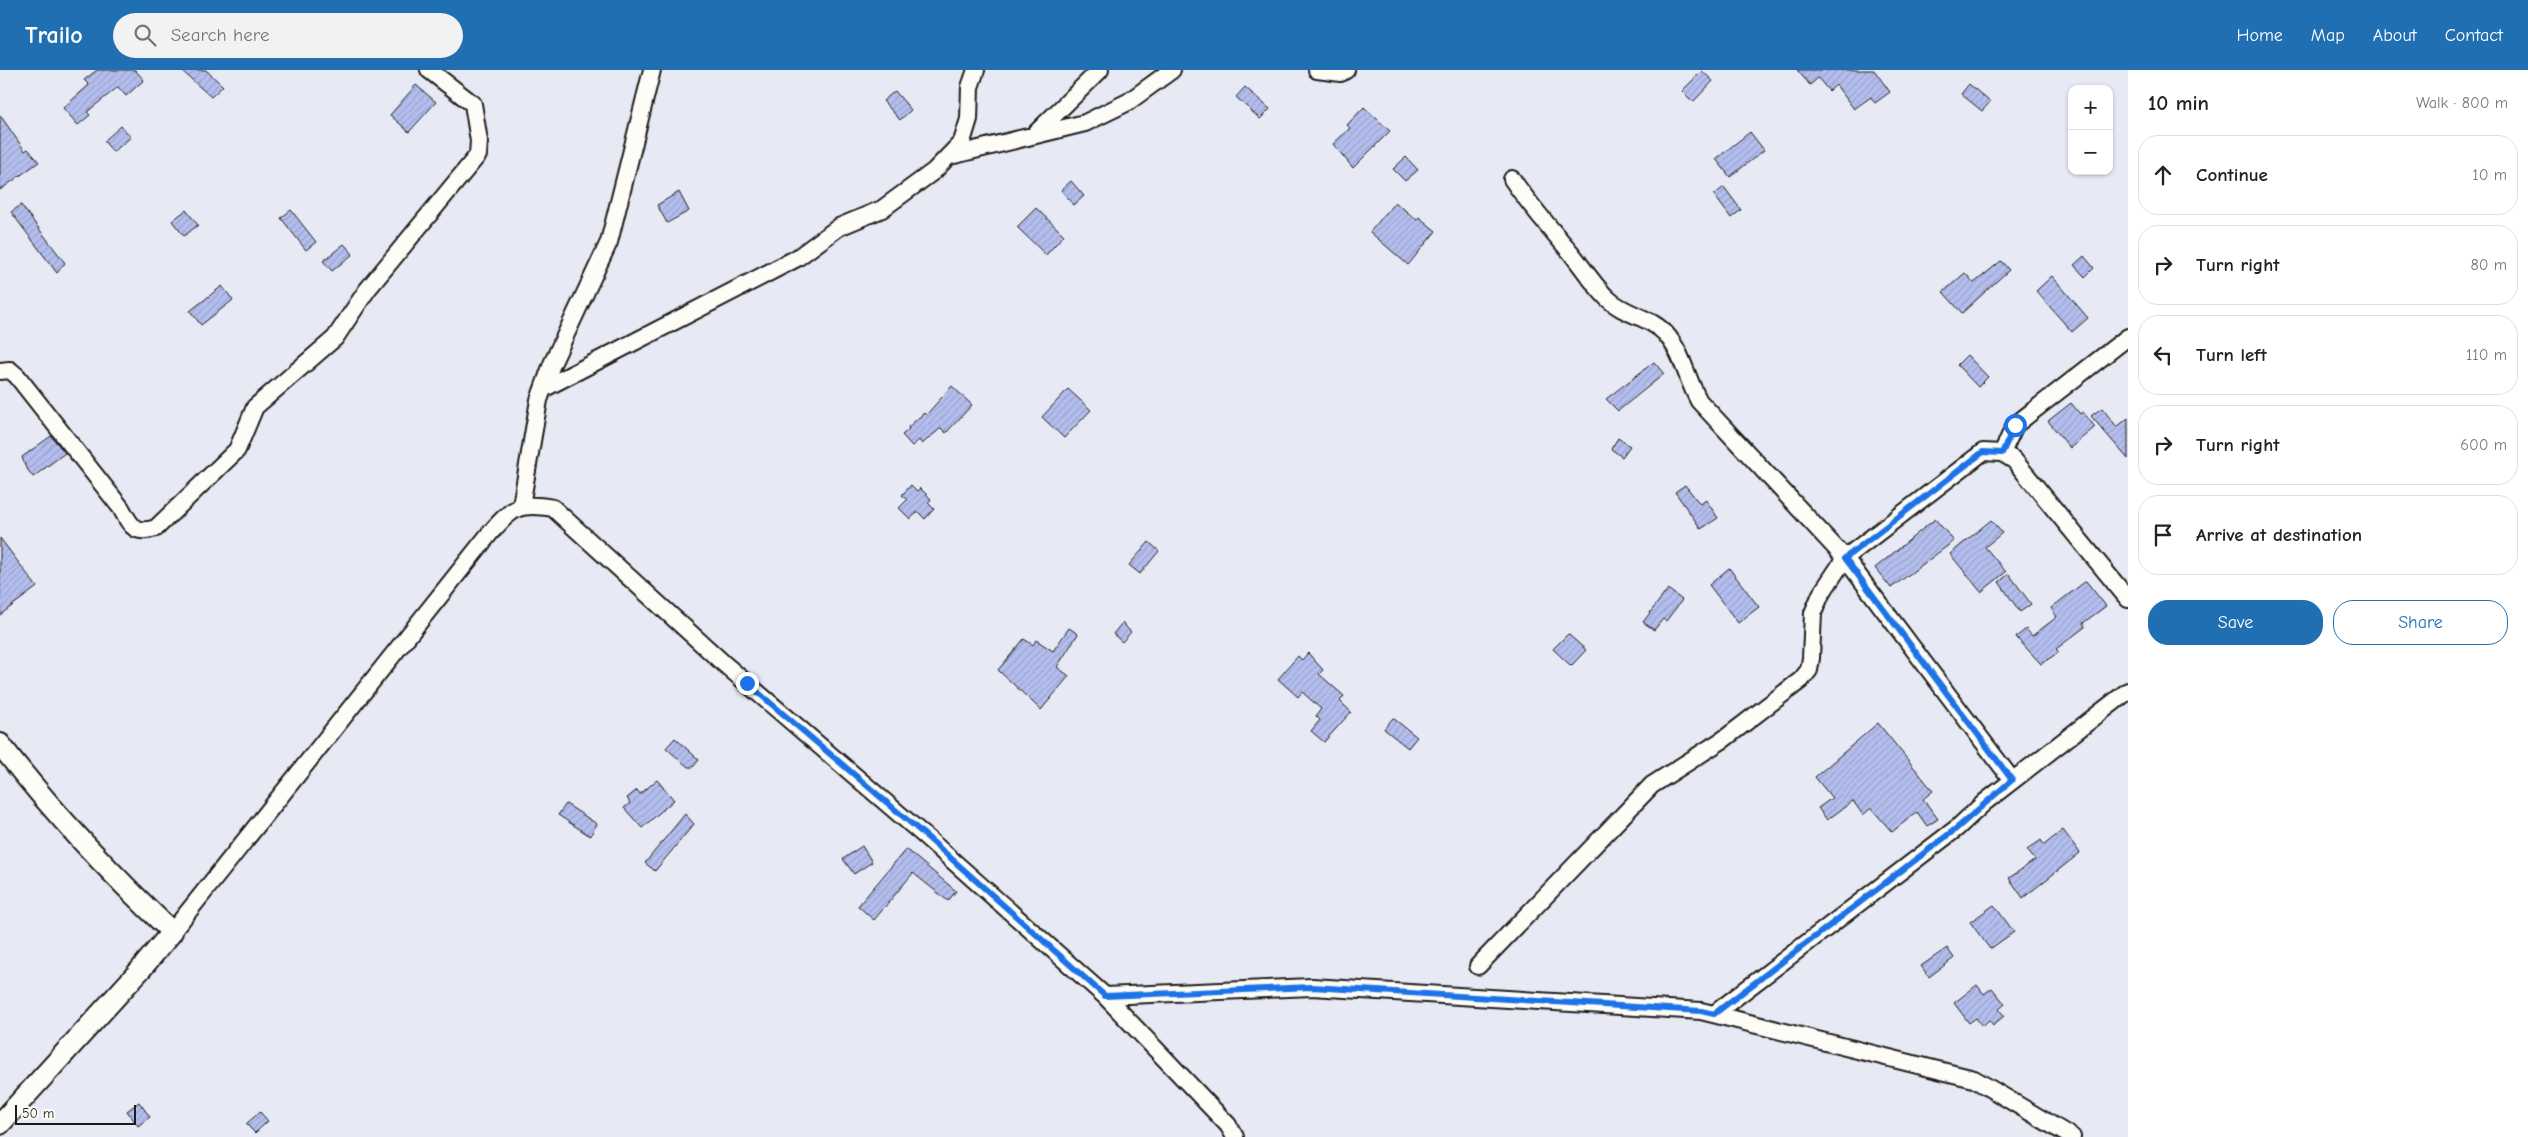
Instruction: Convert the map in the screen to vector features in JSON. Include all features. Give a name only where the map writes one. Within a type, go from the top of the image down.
[{"type":"street","points":[[0,371],[10,370],[17,376],[121,508],[129,523],[135,529],[144,532],[156,528],[237,450],[255,407],[335,338],[367,290],[478,154],[479,141],[473,104],[429,70]]},
{"type":"street","points":[[521,506],[543,389],[552,364],[608,242],[652,70]]},
{"type":"street","points":[[543,389],[797,258],[839,226],[882,209],[934,171],[962,142],[969,119],[970,87],[976,70]]},
{"type":"street","points":[[1036,133],[1100,70]]},
{"type":"street","points":[[950,156],[1036,133],[1085,123],[1128,102],[1172,70]]},
{"type":"street","points":[[1317,70],[1341,74],[1346,70]]},
{"type":"street","points":[[1512,179],[1529,204],[1607,299],[1629,313],[1652,322],[1665,333],[1686,366],[1690,386],[1699,401],[1845,558],[2012,780]]},
{"type":"street","points":[[2002,453],[2015,425],[2128,337]]},
{"type":"street","points":[[1478,966],[1652,785],[1724,739],[1801,680],[1809,670],[1813,613],[1821,594],[1845,558],[1983,452],[2002,453],[2014,460],[2128,599]]},
{"type":"street","points":[[0,1124],[115,998],[172,932],[484,541],[506,516],[521,506],[535,505],[553,508],[722,662],[926,836],[1105,996],[1228,1126],[1235,1137]]},
{"type":"street","points":[[1714,1014],[1957,828],[2012,780],[2128,691]]},
{"type":"street","points":[[0,744],[31,785],[102,863],[172,932]]},
{"type":"street","points":[[1105,996],[1312,987],[1701,1011],[1974,1079],[2072,1137]]},
{"type":"building","points":[[97,70],[135,70],[144,80],[126,96],[118,87],[87,112],[90,115],[78,125],[63,108],[89,85],[84,80]]},
{"type":"building","points":[[181,70],[206,70],[223,86],[211,97]]},
{"type":"building","points":[[1797,70],[1874,70],[1890,92],[1875,103],[1871,97],[1854,109],[1836,85],[1829,91],[1818,78],[1810,85]]},
{"type":"building","points":[[1702,71],[1713,81],[1693,102],[1682,91]]},
{"type":"building","points":[[1969,84],[1990,102],[1982,111],[1961,94]]},
{"type":"building","points":[[416,85],[436,102],[409,132],[390,115]]},
{"type":"building","points":[[1245,87],[1270,109],[1260,119],[1236,97]]},
{"type":"building","points":[[895,91],[911,110],[900,120],[883,101]]},
{"type":"building","points":[[1364,107],[1390,131],[1353,168],[1333,144],[1350,128],[1347,125]]},
{"type":"building","points":[[0,115],[25,151],[28,149],[39,162],[0,190]]},
{"type":"building","points":[[121,126],[131,137],[113,152],[104,141]]},
{"type":"building","points":[[1750,132],[1764,150],[1730,177],[1716,159]]},
{"type":"building","points":[[1406,157],[1418,170],[1405,181],[1393,169]]},
{"type":"building","points":[[1071,181],[1084,196],[1074,205],[1061,190]]},
{"type":"building","points":[[1724,187],[1741,210],[1731,218],[1714,195]]},
{"type":"building","points":[[679,192],[689,211],[667,223],[657,205]]},
{"type":"building","points":[[1395,202],[1417,220],[1419,217],[1436,231],[1408,265],[1370,232]]},
{"type":"building","points":[[21,205],[65,263],[57,273],[11,212]]},
{"type":"building","points":[[1036,208],[1064,235],[1046,255],[1017,227]]},
{"type":"building","points":[[186,210],[198,225],[184,236],[172,221]]},
{"type":"building","points":[[291,210],[316,242],[306,250],[281,218]]},
{"type":"building","points":[[344,244],[353,254],[332,271],[323,261]]},
{"type":"building","points":[[2084,256],[2094,268],[2085,277],[2074,265]]},
{"type":"building","points":[[2001,261],[2009,270],[1962,313],[1943,292],[1965,273],[1974,283]]},
{"type":"building","points":[[2052,276],[2088,318],[2072,332],[2036,291]]},
{"type":"building","points":[[222,286],[233,300],[201,325],[190,311]]},
{"type":"building","points":[[1967,355],[1988,377],[1978,387],[1957,365]]},
{"type":"building","points":[[1654,362],[1664,374],[1618,411],[1606,399]]},
{"type":"building","points":[[952,386],[972,405],[946,433],[941,428],[922,444],[919,440],[912,446],[902,435],[924,413],[926,415]]},
{"type":"building","points":[[1068,389],[1091,410],[1064,438],[1042,417]]},
{"type":"building","points":[[2071,403],[2080,414],[2083,412],[2095,427],[2070,448],[2048,421]]},
{"type":"building","points":[[2102,408],[2117,427],[2128,418],[2128,459],[2091,416]]},
{"type":"building","points":[[51,436],[65,453],[33,477],[25,466],[22,457]]},
{"type":"building","points":[[1618,438],[1630,446],[1622,457],[1611,449]]},
{"type":"building","points":[[911,485],[917,491],[920,488],[931,499],[928,503],[934,509],[925,519],[918,512],[910,519],[899,508],[907,500],[902,495]]},
{"type":"building","points":[[1685,485],[1700,504],[1706,500],[1718,518],[1701,529],[1675,492]]},
{"type":"building","points":[[1935,519],[1954,541],[1891,588],[1875,568]]},
{"type":"building","points":[[1991,520],[2002,533],[1985,547],[2006,572],[1981,592],[1950,554]]},
{"type":"building","points":[[0,538],[37,587],[0,615]]},
{"type":"building","points":[[1149,542],[1159,551],[1140,574],[1129,565]]},
{"type":"building","points":[[1729,568],[1759,607],[1738,623],[1709,585]]},
{"type":"building","points":[[2009,574],[2031,604],[2020,612],[1999,582]]},
{"type":"building","points":[[2086,581],[2106,606],[2083,623],[2085,627],[2056,649],[2059,652],[2041,664],[2016,637],[2026,629],[2032,636],[2057,617],[2051,608]]},
{"type":"building","points":[[1668,589],[1682,600],[1666,621],[1663,619],[1654,630],[1643,622]]},
{"type":"building","points":[[1122,623],[1131,632],[1122,642],[1113,634]]},
{"type":"building","points":[[1069,628],[1078,634],[1057,667],[1069,676],[1041,710],[998,670],[1024,639],[1033,645],[1036,640],[1053,651]]},
{"type":"building","points":[[1568,634],[1586,650],[1571,666],[1553,649]]},
{"type":"building","points":[[1308,653],[1323,670],[1319,674],[1344,696],[1340,701],[1351,712],[1324,742],[1311,731],[1320,720],[1316,716],[1321,709],[1302,692],[1298,697],[1278,679],[1298,656],[1302,660]]},
{"type":"building","points":[[1393,718],[1417,737],[1408,748],[1384,729]]},
{"type":"building","points":[[1878,723],[1933,791],[1923,799],[1938,819],[1927,826],[1917,812],[1892,832],[1871,808],[1863,815],[1853,801],[1827,820],[1818,808],[1832,798],[1815,777]]},
{"type":"building","points":[[675,738],[699,760],[693,767],[688,767],[666,748]]},
{"type":"building","points":[[657,780],[674,800],[642,828],[624,808],[630,803],[627,798],[637,790],[640,794]]},
{"type":"building","points":[[566,804],[597,824],[590,836],[558,815]]},
{"type":"building","points":[[685,814],[694,824],[655,871],[645,863]]},
{"type":"building","points":[[2063,830],[2080,853],[2023,898],[2009,878],[2035,860],[2027,850],[2041,840],[2044,845]]},
{"type":"building","points":[[862,846],[872,862],[854,874],[843,859]]},
{"type":"building","points":[[906,849],[956,891],[948,901],[913,873],[874,920],[858,906]]},
{"type":"building","points":[[1994,905],[2014,932],[1990,949],[1970,922]]},
{"type":"building","points":[[1947,948],[1954,958],[1929,977],[1921,966]]},
{"type":"building","points":[[1977,985],[1984,994],[1992,988],[2005,1004],[1999,1009],[2004,1016],[1993,1025],[1989,1020],[1982,1026],[1976,1018],[1969,1023],[1954,1003]]},
{"type":"building","points":[[139,1102],[150,1117],[138,1126],[127,1111]]},
{"type":"building","points":[[260,1112],[268,1121],[255,1133],[246,1124]]},
{"type":"route","points":[[747,683],[926,836],[1105,996],[1312,987],[1545,1000],[1701,1011],[1714,1014],[1957,828],[2012,780],[1845,558],[1983,452],[2002,453],[2015,425]]}]
